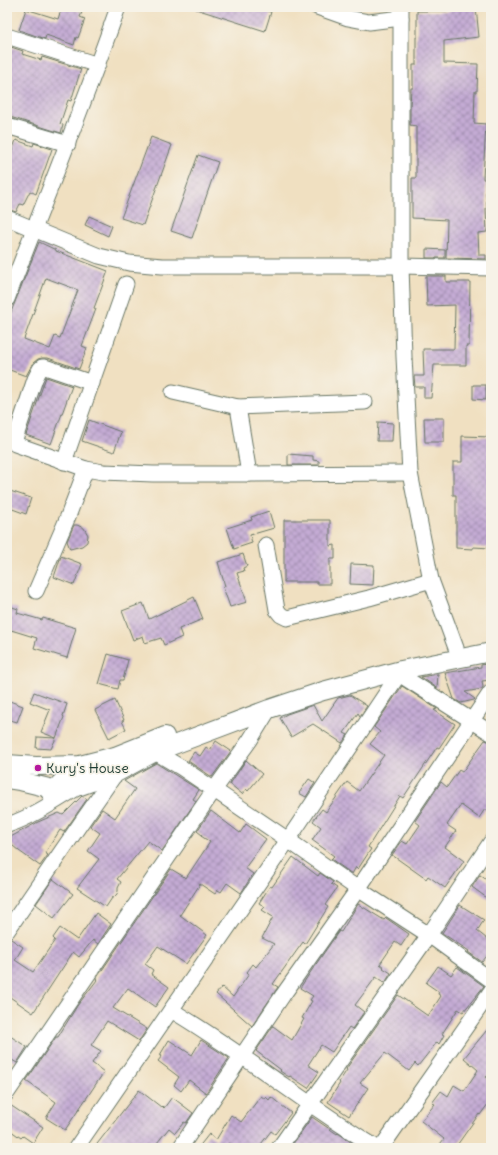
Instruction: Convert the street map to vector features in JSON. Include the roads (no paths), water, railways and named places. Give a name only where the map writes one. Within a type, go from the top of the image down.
[{"type":"main road","points":[[7,764],[36,766],[77,765],[115,756],[268,699],[319,682],[395,662],[456,648],[491,642]]},
{"type":"main road","points":[[7,779],[53,789],[80,786],[116,773],[155,752],[269,709],[323,691],[491,652]]},
{"type":"street","points":[[7,299],[68,144],[118,7]]},
{"type":"street","points":[[317,7],[348,13],[369,22],[401,13],[401,266],[410,474],[431,580],[456,648]]},
{"type":"street","points":[[7,36],[98,65]]},
{"type":"street","points":[[7,126],[68,144]]},
{"type":"street","points":[[7,218],[99,256],[162,266],[401,266],[491,268]]},
{"type":"street","points":[[64,462],[126,284]]},
{"type":"street","points":[[92,383],[42,367],[35,380],[14,442],[16,445],[86,469],[103,472],[153,474],[410,474]]},
{"type":"street","points":[[173,392],[238,407],[365,402]]},
{"type":"street","points":[[238,407],[249,474]]},
{"type":"street","points":[[36,591],[67,519],[86,469]]},
{"type":"street","points":[[266,545],[277,610],[281,615],[287,618],[369,598],[431,580]]},
{"type":"street","points":[[76,1148],[288,840],[400,672],[491,733]]},
{"type":"street","points":[[180,1148],[491,692]]},
{"type":"street","points":[[7,1093],[214,790],[250,740],[269,709]]},
{"type":"street","points":[[155,752],[182,768],[358,889],[429,935],[491,980]]},
{"type":"street","points":[[77,765],[83,772],[80,786],[34,814],[8,825],[53,789],[77,765]]},
{"type":"street","points":[[7,931],[80,823],[116,773]]},
{"type":"street","points":[[279,1148],[429,935],[491,842]]},
{"type":"street","points":[[382,1148],[491,991]]},
{"type":"street","points":[[171,1010],[192,1022],[310,1104],[377,1148]]},
{"type":"place","name":"Kury's House","points":[[38,768]]}]
